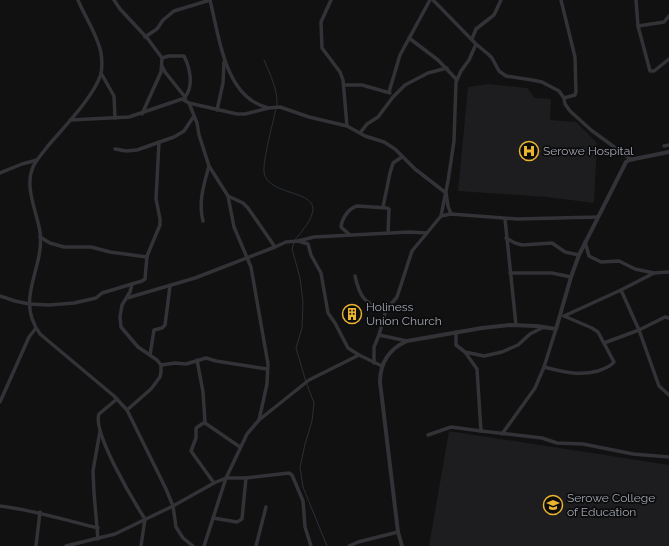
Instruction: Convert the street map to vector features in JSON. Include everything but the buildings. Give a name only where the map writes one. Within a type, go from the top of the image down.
[{"type":"street","points":[[78,0],[100,47],[102,61],[101,73],[94,88],[37,160],[30,174],[40,237],[40,250],[31,283],[29,304],[32,321],[45,339],[117,398],[126,410],[166,489],[172,506],[176,527],[183,538],[193,546]]},
{"type":"street","points":[[114,0],[162,58],[161,72],[142,114]]},
{"type":"street","points":[[145,37],[158,29],[163,20],[174,11],[210,0],[224,62],[223,83],[217,110]]},
{"type":"street","points":[[331,0],[321,22],[322,48],[340,72],[345,85],[347,126]]},
{"type":"street","points":[[389,92],[400,55],[430,0]]},
{"type":"street","points":[[433,0],[476,44],[492,58],[499,71],[506,76],[542,82],[558,91],[564,98],[566,106],[591,130],[632,160]]},
{"type":"street","points":[[472,39],[476,29],[492,17],[501,0]]},
{"type":"street","points":[[561,0],[575,57],[576,92],[575,95],[564,98]]},
{"type":"street","points":[[636,0],[638,26],[650,70],[654,71],[669,59]]},
{"type":"street","points":[[638,26],[664,22],[669,16]]},
{"type":"street","points":[[409,38],[438,60],[456,79]]},
{"type":"street","points":[[374,363],[374,347],[386,310],[397,297],[412,251],[441,216],[454,141],[456,117],[456,79],[469,60],[476,44]]},
{"type":"street","points":[[162,58],[183,55],[185,57],[190,81],[187,100]]},
{"type":"street","points":[[224,62],[241,91],[250,100],[269,108]]},
{"type":"street","points":[[162,65],[165,72],[187,100],[197,123],[209,166],[228,196],[234,227],[251,267],[258,303],[267,368],[267,384],[259,420]]},
{"type":"street","points":[[360,133],[367,124],[378,117],[394,95],[405,85],[428,73],[447,68]]},
{"type":"street","points":[[101,73],[114,96],[115,118]]},
{"type":"street","points":[[345,85],[362,85],[389,92],[394,95]]},
{"type":"street","points":[[70,120],[129,117],[142,114],[182,99],[217,110],[237,114],[245,114],[280,107],[309,117],[347,126],[360,133],[384,142],[446,193],[451,214]]},
{"type":"street","points":[[114,149],[132,151],[174,137],[184,131],[194,116]]},
{"type":"street","points":[[0,296],[29,304],[49,305],[85,301],[96,298],[102,293],[145,279],[147,257],[160,225],[156,199],[159,142]]},
{"type":"street","points":[[664,146],[669,145]]},
{"type":"street","points":[[502,434],[531,395],[544,367],[556,329],[562,316],[571,277],[579,255],[626,162],[669,152]]},
{"type":"street","points":[[383,207],[391,168],[393,163],[402,157]]},
{"type":"street","points":[[0,173],[37,160]]},
{"type":"street","points":[[203,221],[201,208],[202,196],[209,166]]},
{"type":"street","points":[[228,196],[243,203],[248,208],[275,248]]},
{"type":"street","points":[[350,236],[341,224],[346,215],[354,207],[383,207],[389,209],[388,234]]},
{"type":"street","points":[[441,216],[451,214],[505,219],[598,217]]},
{"type":"street","points":[[505,219],[516,325]]},
{"type":"street","points":[[127,298],[206,274],[275,248],[286,242],[314,237],[427,233]]},
{"type":"street","points":[[40,237],[50,243],[64,247],[91,246],[110,252],[147,257]]},
{"type":"street","points":[[506,238],[514,243],[522,245],[552,243],[565,252],[579,255]]},
{"type":"street","points":[[298,241],[308,244],[311,256],[321,273],[328,313],[348,348],[382,366]]},
{"type":"street","points":[[585,242],[589,256],[598,261],[619,261],[635,269],[654,272],[669,272]]},
{"type":"street","points":[[562,316],[621,290],[654,272]]},
{"type":"street","points":[[510,273],[552,273],[571,277]]},
{"type":"street","points":[[355,276],[361,296],[374,306],[386,310]]},
{"type":"street","points":[[132,284],[127,298],[121,307],[121,327],[138,347],[150,355],[161,366]]},
{"type":"street","points":[[150,355],[154,331],[165,325],[170,286]]},
{"type":"street","points":[[621,290],[639,330],[659,386],[668,394]]},
{"type":"street","points":[[544,367],[564,372],[584,374],[606,369],[614,364],[614,361],[604,342],[595,330],[562,316]]},
{"type":"street","points":[[604,342],[639,330],[665,317],[669,318]]},
{"type":"street","points":[[402,546],[398,532],[380,387],[382,366],[390,352],[407,341],[456,332],[516,325],[556,329]]},
{"type":"street","points":[[465,352],[484,356],[502,352],[518,345],[530,334],[544,327]]},
{"type":"street","points":[[0,402],[29,337],[36,328]]},
{"type":"street","points":[[456,332],[456,345],[465,352],[477,369],[481,431]]},
{"type":"street","points":[[379,335],[407,341]]},
{"type":"street","points":[[204,546],[226,478],[247,434],[259,420],[309,380],[359,355]]},
{"type":"street","points":[[161,366],[186,364],[206,358],[216,361],[267,368]]},
{"type":"street","points":[[197,360],[203,392],[205,423]]},
{"type":"street","points":[[126,410],[142,398],[156,384],[160,377],[161,366]]},
{"type":"street","points":[[117,398],[98,415],[100,430],[127,489],[145,519],[141,546]]},
{"type":"street","points":[[205,423],[240,448]]},
{"type":"street","points":[[205,423],[196,428],[196,438],[191,450],[214,482]]},
{"type":"street","points":[[428,435],[451,427],[542,438],[557,443],[583,444],[633,454],[669,457]]},
{"type":"street","points":[[98,538],[93,471],[100,430]]},
{"type":"street","points":[[66,546],[115,534],[172,506],[214,482],[226,478],[246,478],[289,473],[292,475],[303,501],[305,527],[311,546]]},
{"type":"street","points":[[213,518],[237,522],[242,519],[246,478]]},
{"type":"street","points":[[0,506],[40,512],[98,528]]},
{"type":"street","points":[[256,546],[266,507]]},
{"type":"street","points":[[36,546],[40,512]]},
{"type":"street","points":[[349,546],[358,542],[398,532]]},
{"type":"shaded area","name":"Serowe Hospital","points":[[488,84],[527,88],[535,98],[551,99],[550,120],[576,122],[597,143],[594,203],[547,197],[458,191],[468,87]]},
{"type":"shaded area","name":"Serowe College of Education","points":[[449,431],[669,465],[669,546],[429,546]]},
{"type":"waterway","points":[[264,60],[275,88],[277,105]]},
{"type":"waterway","points":[[276,108],[264,166],[264,172],[267,180],[274,186],[302,196],[309,200],[313,206],[309,221],[295,240]]},
{"type":"waterway","points":[[294,243],[292,249],[300,278],[303,302],[302,328],[296,348],[314,403],[312,421],[300,467],[303,487],[327,546]]},
{"type":"place","name":"Serowe Hospital","points":[[529,151]]},
{"type":"place","name":"Holiness Union Church","points":[[352,314]]},
{"type":"place","name":"Serowe College of Education","points":[[553,505]]}]
